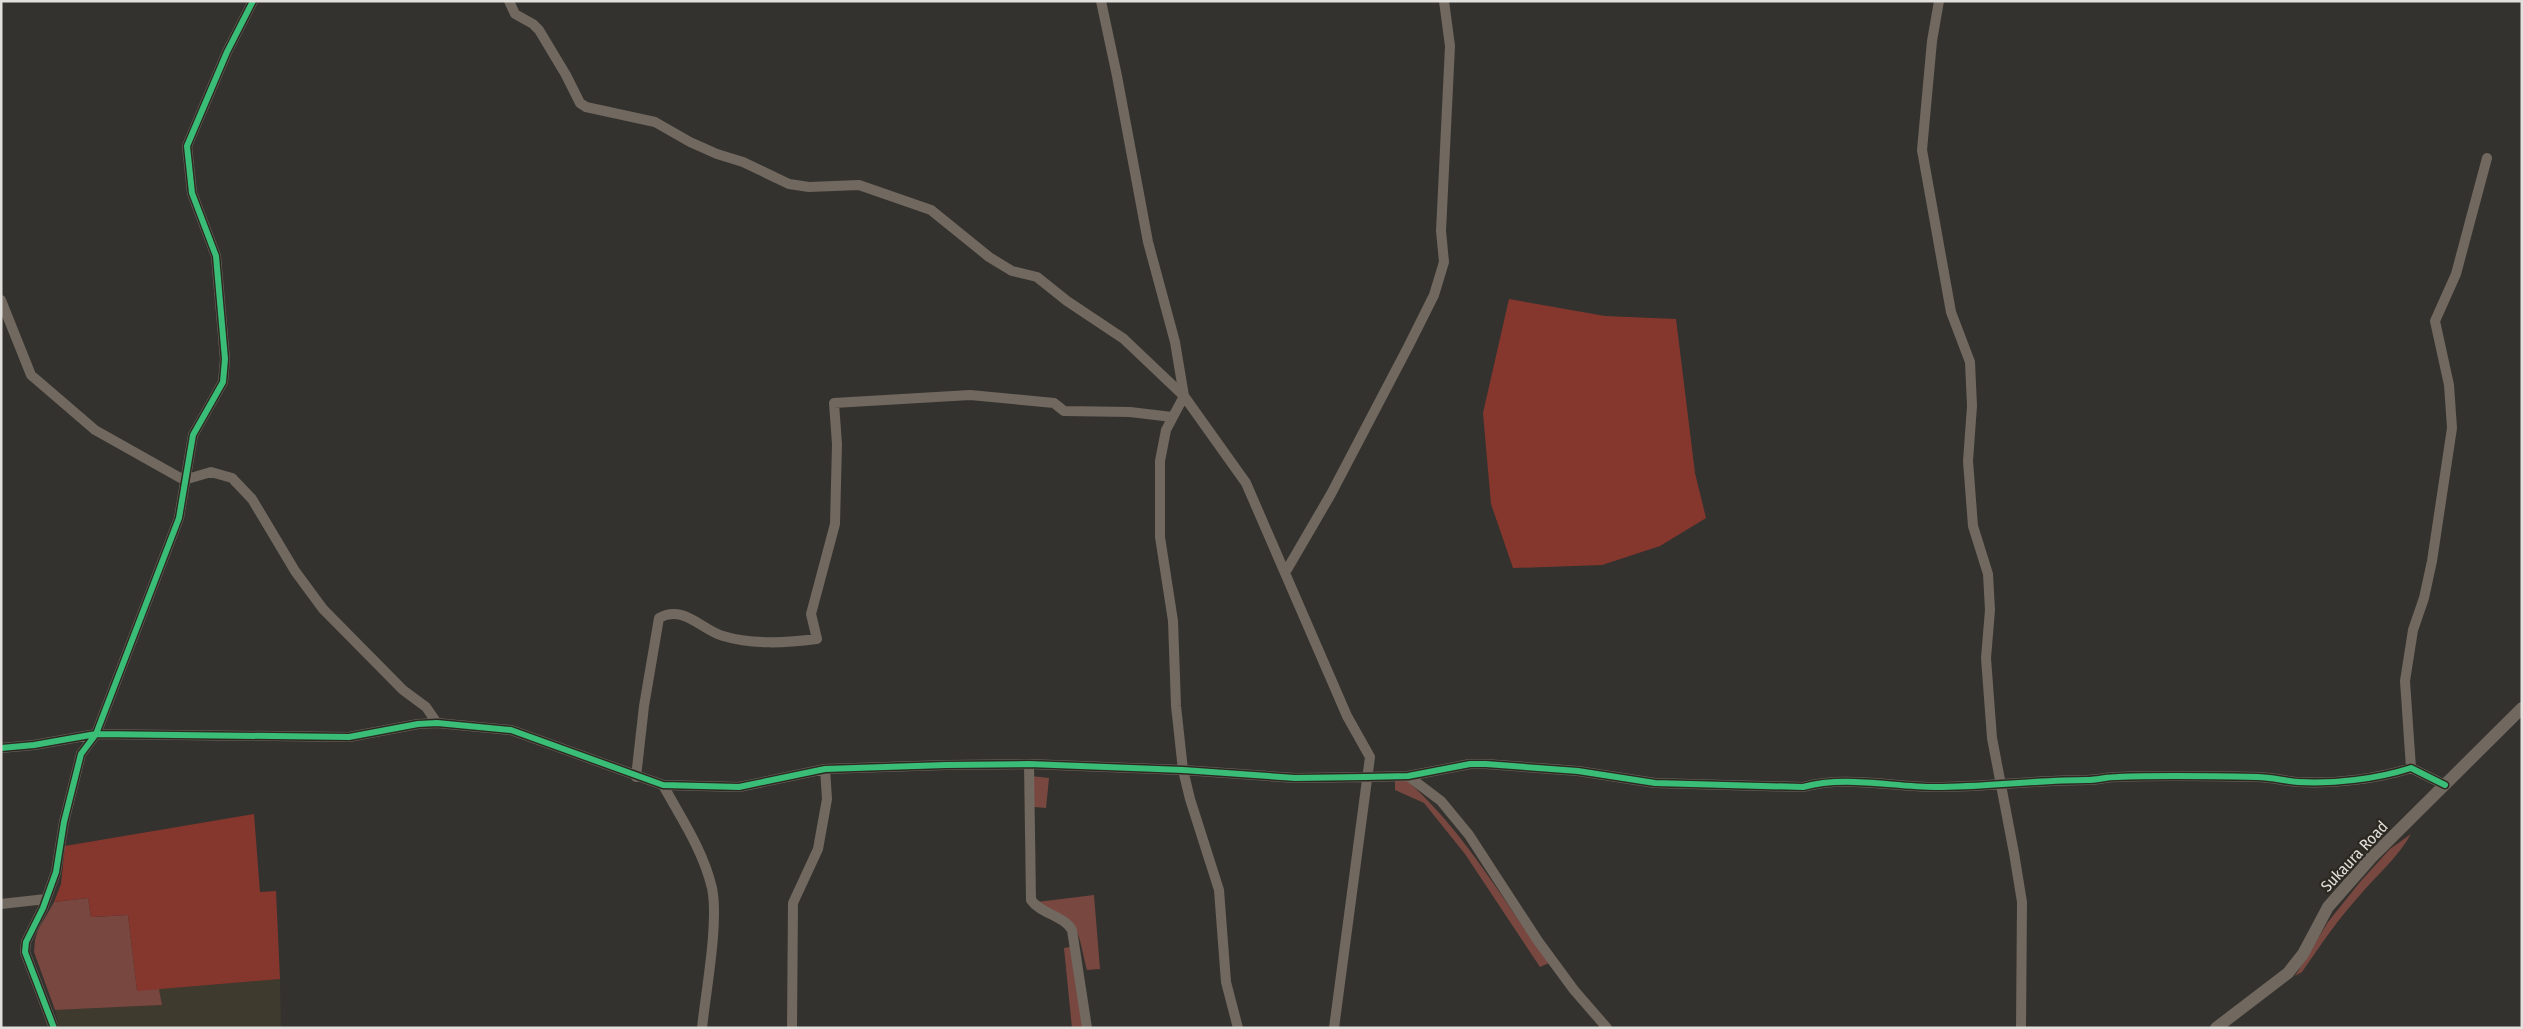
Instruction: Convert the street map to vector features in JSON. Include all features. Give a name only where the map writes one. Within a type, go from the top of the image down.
[{"type":"street","points":[[54,1028],[25,952],[26,942],[56,872],[64,822],[81,754],[96,734],[179,518],[193,435],[223,382],[225,359],[216,256],[192,193],[187,146],[227,52],[253,1]]},
{"type":"street","points":[[509,1],[515,14],[540,30],[580,103],[586,107],[655,122],[690,142],[716,154],[743,162],[789,184],[809,187],[859,185],[922,205],[931,210],[989,257],[1012,271],[1038,277],[1067,301],[1124,340],[1184,396],[1246,482],[1347,716],[1370,756],[1365,778],[1334,1028]]},
{"type":"street","points":[[1101,1],[1148,242],[1175,342],[1184,396],[1166,430],[1160,461],[1160,538],[1173,622],[1176,706],[1183,770],[1190,799],[1219,890],[1226,982],[1238,1028]]},
{"type":"street","points":[[1286,573],[1331,494],[1408,347],[1434,295],[1444,262],[1441,231],[1450,46],[1444,1]]},
{"type":"street","points":[[1939,1],[1932,41],[1922,150],[1951,312],[1970,362],[1972,406],[1968,461],[1973,526],[1988,574],[1990,610],[1986,658],[1992,738],[2022,902],[2021,1028]]},
{"type":"street","points":[[2411,768],[2406,673],[2413,630],[2424,598],[2432,561],[2452,428],[2449,385],[2435,321],[2456,274],[2487,158]]},
{"type":"street","points":[[1,300],[31,375],[95,430],[184,480],[211,472],[232,478],[252,499],[295,571],[323,609],[403,690],[426,708],[437,723]]},
{"type":"street","points":[[636,777],[644,706],[659,618],[668,614],[695,619],[723,636],[758,642],[792,642],[817,639],[811,614],[835,524],[837,444],[834,403],[970,395],[1054,403],[1064,411],[1130,412],[1172,417]]},
{"type":"street","name":"Sukaura Road","points":[[2216,1028],[2288,973],[2303,954],[2328,907],[2371,858],[2522,708]]},
{"type":"street","points":[[1,748],[34,745],[96,734],[349,737],[418,724],[437,723],[511,730],[636,777],[663,785],[739,787],[825,769],[1029,764],[1183,770],[1294,778],[1365,778],[1408,776],[1470,764],[1486,764],[1578,770],[1655,783],[1803,787],[1834,783],[1919,787],[2116,777],[2255,777],[2280,778],[2298,782],[2384,776],[2411,768],[2445,785]]},
{"type":"street","points":[[1029,764],[1031,900],[1035,905],[1068,923],[1072,930],[1087,1028]]},
{"type":"street","points":[[792,1028],[793,903],[818,849],[827,798],[825,769]]},
{"type":"street","points":[[1408,776],[1441,800],[1463,828],[1543,948],[1574,990],[1607,1028]]},
{"type":"street","points":[[663,785],[698,848],[712,887],[714,914],[702,1028]]},
{"type":"street","points":[[1,904],[46,899]]},
{"type":"shaded area","points":[[1509,299],[1605,316],[1676,319],[1695,473],[1706,518],[1660,546],[1602,565],[1513,568],[1491,504],[1483,413]]},
{"type":"shaded area","points":[[1031,776],[1049,778],[1046,808],[1034,807]]},
{"type":"shaded area","points":[[1405,779],[1426,799],[1464,843],[1549,963],[1540,967],[1465,854],[1424,803],[1395,790],[1395,780]]},
{"type":"shaded area","points":[[254,814],[260,892],[276,891],[280,979],[137,991],[128,915],[91,917],[88,898],[54,902],[61,884],[65,846]]},
{"type":"shaded area","points":[[2411,834],[2394,858],[2344,914],[2302,972],[2295,976],[2328,922],[2360,882],[2390,849]]},
{"type":"shaded area","points":[[1094,895],[1100,969],[1087,970],[1081,943],[1074,927],[1062,915],[1037,902]]},
{"type":"shaded area","points":[[88,898],[91,917],[128,915],[137,990],[159,989],[162,1005],[55,1010],[34,952],[35,940],[38,930],[54,902]]},
{"type":"shaded area","points":[[1070,947],[1084,1028],[1072,1028],[1064,948]]},
{"type":"shaded area","points":[[280,979],[281,1028],[60,1028],[55,1010],[162,1005],[159,989]]},
{"type":"cycle path","points":[[54,1028],[25,952],[26,942],[43,908],[56,872],[64,822],[81,754],[96,734],[179,518],[193,435],[223,382],[225,359],[216,256],[192,193],[187,146],[227,52],[253,1]]},
{"type":"cycle path","points":[[1,748],[34,745],[96,734],[349,737],[418,724],[437,723],[511,730],[663,785],[739,787],[825,769],[1029,764],[1183,770],[1295,778],[1408,776],[1470,764],[1486,764],[1578,771],[1655,783],[1803,787],[1835,782],[1954,787],[2152,776],[2262,777],[2298,782],[2326,782],[2370,778],[2411,768],[2445,785]]}]
